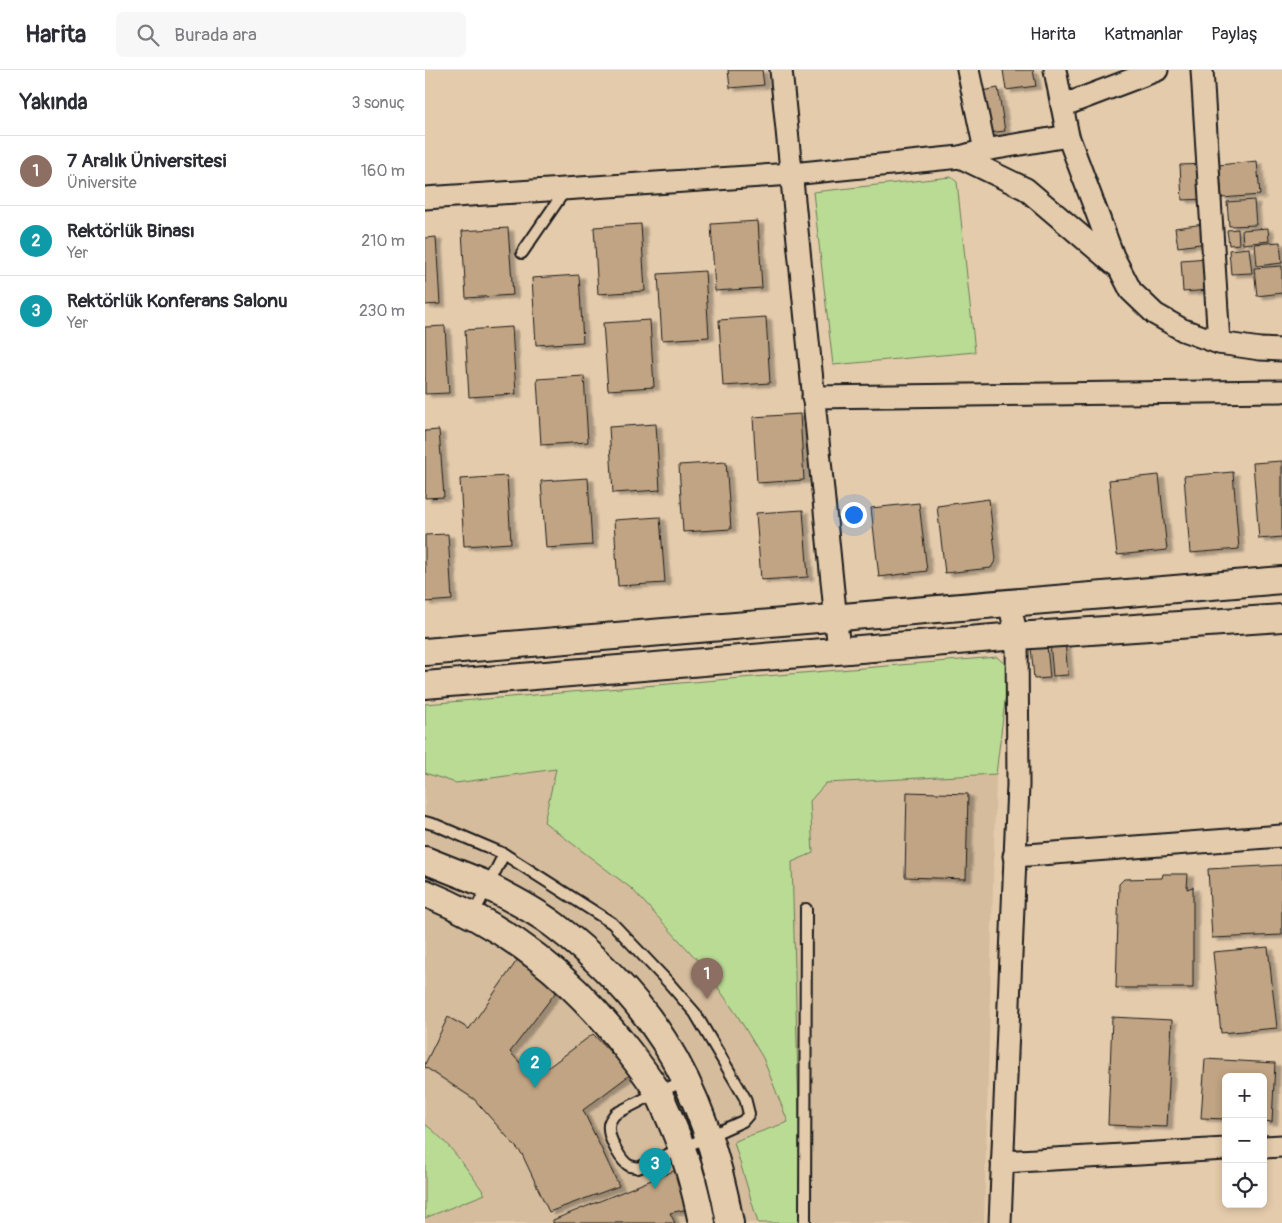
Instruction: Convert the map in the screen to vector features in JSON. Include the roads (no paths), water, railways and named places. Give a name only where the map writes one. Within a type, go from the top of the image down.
[{"type":"street","points":[[781,70],[839,652]]},
{"type":"street","points":[[968,70],[985,150]]},
{"type":"street","points":[[1055,70],[1068,136],[1113,256],[1131,291],[1155,314],[1183,330],[1219,343],[1260,350],[1282,350]]},
{"type":"street","points":[[1062,106],[1156,70]]},
{"type":"street","points":[[1202,70],[1219,343]]},
{"type":"street","points":[[425,198],[792,174],[960,157],[985,150],[1068,136]]},
{"type":"street","points":[[960,157],[1026,189],[1119,268]]},
{"type":"street","points":[[813,397],[1282,391]]},
{"type":"street","points":[[425,652],[1282,580]]},
{"type":"street","points":[[1000,1223],[1017,785],[1017,636],[1009,603]]},
{"type":"street","points":[[425,685],[1017,636],[1282,618]]},
{"type":"street","points":[[1014,856],[1282,836]]},
{"type":"street","points":[[425,860],[488,885],[553,925],[591,956],[644,1014],[664,1042],[691,1092],[708,1137],[720,1177],[729,1223]]},
{"type":"street","points":[[425,894],[473,915],[553,969],[584,998],[605,1022],[658,1092],[683,1148],[694,1181],[702,1223]]},
{"type":"street","points":[[1267,1147],[1282,1146]]},
{"type":"street","points":[[1002,1162],[1222,1149]]},
{"type":"lane","points":[[521,253],[566,188]]},
{"type":"lane","points":[[425,822],[504,854],[612,923],[695,1013],[745,1098],[749,1114],[743,1121],[638,1168],[629,1166],[621,1158],[614,1145],[609,1129],[610,1121],[615,1114],[658,1092],[685,1081]]},
{"type":"lane","points":[[473,915],[504,854]]},
{"type":"lane","points":[[805,1223],[806,909]]},
{"type":"place","name":"7 Aralık Üniversitesi","points":[[707,999]]},
{"type":"place","name":"Rektörlük Binası","points":[[535,1088]]},
{"type":"place","name":"Rektörlük Konferans Salonu","points":[[655,1189]]}]
